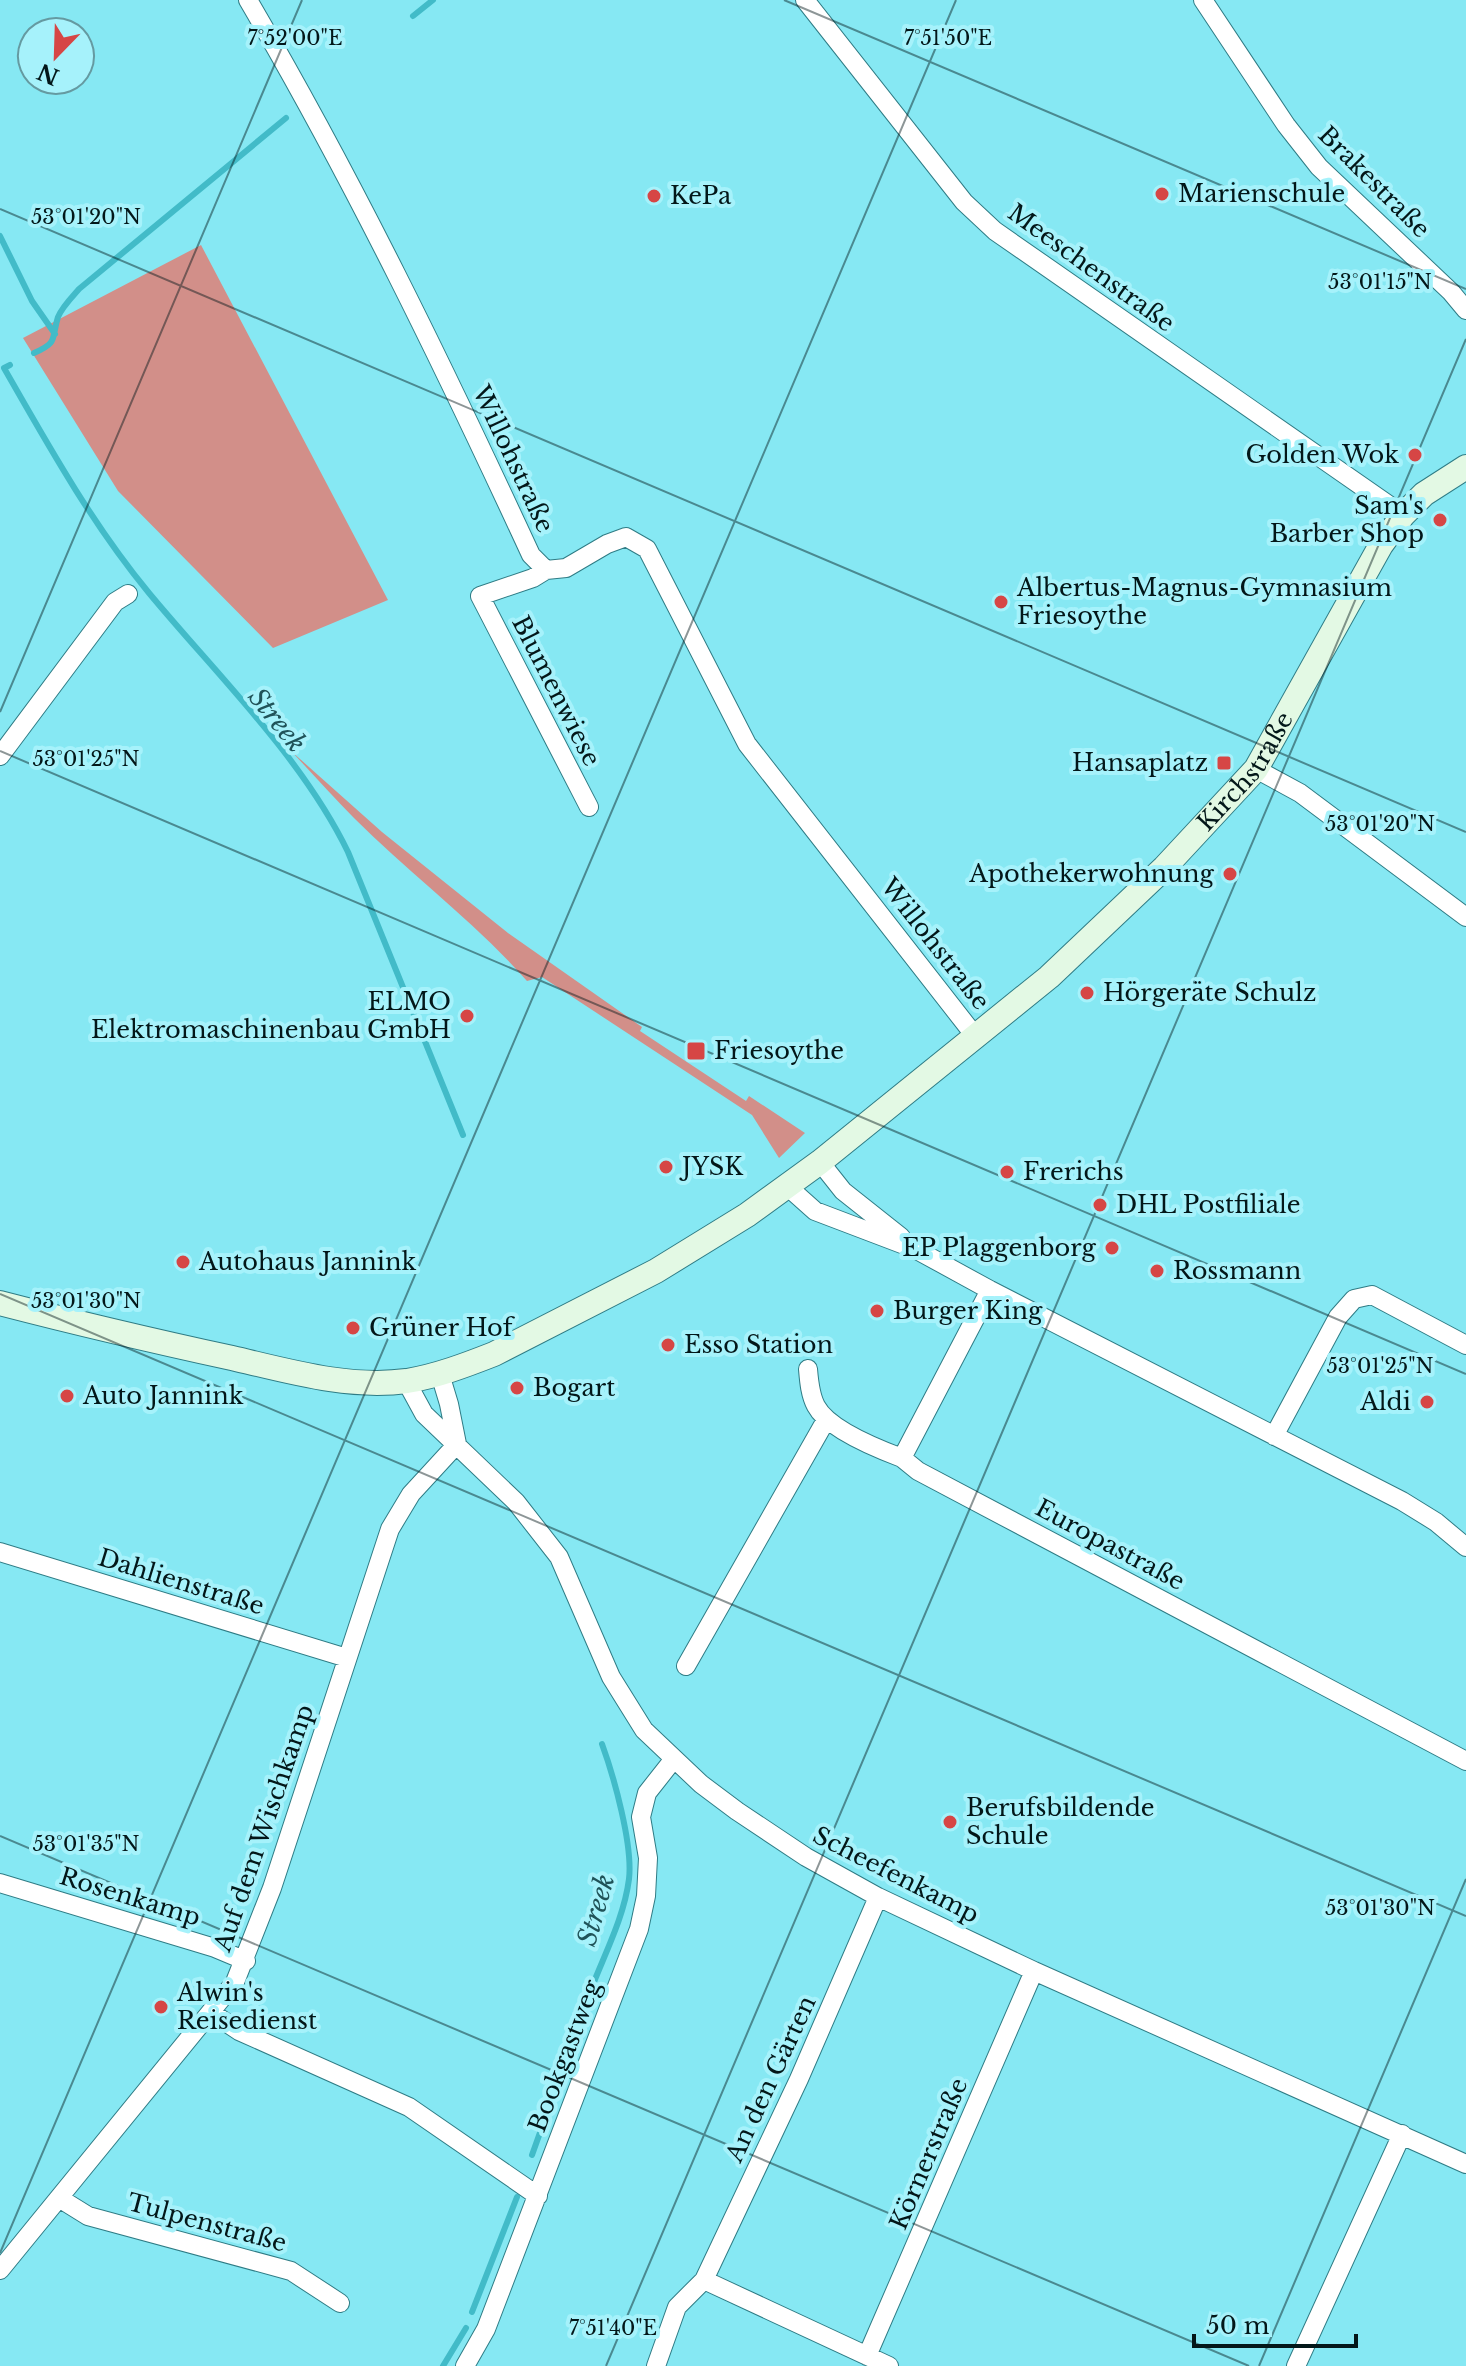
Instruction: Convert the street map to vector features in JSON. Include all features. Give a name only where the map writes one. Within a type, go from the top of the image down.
[{"type":"street","name":"Willohstraße","points":[[248,0],[306,99],[467,416],[531,555],[546,570],[566,568],[607,544],[626,537],[647,549],[747,744],[975,1036]]},
{"type":"street","name":"Meeschenstraße","points":[[805,0],[964,202],[995,231],[1403,515]]},
{"type":"street","name":"Brakestraße","points":[[1203,0],[1286,125],[1319,167],[1451,292],[1466,310]]},
{"type":"street","name":"Kirchstraße","points":[[787,1186],[1049,977],[1133,898],[1256,769],[1356,587],[1403,515],[1424,494],[1466,467]]},
{"type":"street","name":"Blumenwiese","points":[[546,570],[533,578],[480,596],[589,807]]},
{"type":"street","points":[[0,756],[115,602],[128,594]]},
{"type":"street","points":[[1256,769],[1300,793],[1466,917]]},
{"type":"street","points":[[820,1162],[843,1191],[915,1249]]},
{"type":"street","points":[[0,1303],[315,1376],[373,1383],[406,1381],[440,1374],[494,1354],[637,1281],[722,1231],[787,1186],[815,1211],[915,1249],[1402,1501],[1436,1522],[1466,1547]]},
{"type":"street","points":[[902,1458],[990,1290]]},
{"type":"street","points":[[1274,1436],[1338,1317],[1354,1299],[1372,1295],[1466,1345]]},
{"type":"street","points":[[686,1666],[826,1420],[815,1405],[808,1369]]},
{"type":"street","points":[[440,1374],[457,1444]]},
{"type":"street","name":"Scheefenkamp","points":[[406,1381],[424,1414],[516,1502],[559,1557],[611,1677],[644,1730],[673,1760],[713,1793],[794,1849],[878,1897],[1034,1971],[1466,2164]]},
{"type":"street","name":"Europastraße","points":[[826,1420],[1466,1761]]},
{"type":"street","name":"Auf dem Wischkamp","points":[[0,2270],[235,1982],[246,1961],[390,1529],[411,1494],[457,1444]]},
{"type":"street","name":"Dahlienstraße","points":[[0,1552],[347,1658]]},
{"type":"street","name":"Bookgastweg","points":[[465,2366],[486,2329],[639,1929],[646,1896],[648,1858],[641,1817],[647,1793],[673,1760]]},
{"type":"street","name":"Rosenkamp","points":[[0,1883],[215,1948],[246,1961]]},
{"type":"street","name":"An den Gärten","points":[[656,2366],[677,2307],[704,2280],[799,2079],[878,1897]]},
{"type":"street","name":"Körnerstraße","points":[[867,2356],[1034,1971]]},
{"type":"street","points":[[212,2013],[239,2031],[409,2107],[538,2196]]},
{"type":"street","points":[[1296,2366],[1402,2134]]},
{"type":"street","name":"Tulpenstraße","points":[[59,2198],[88,2216],[291,2271],[340,2303]]},
{"type":"street","points":[[704,2280],[889,2366]]},
{"type":"shaded area","points":[[201,245],[388,600],[273,648],[118,491],[23,338]]},
{"type":"shaded area","points":[[291,751],[382,832],[508,933],[642,1027],[640,1031],[746,1101],[749,1096],[805,1133],[779,1158],[752,1115],[542,977],[527,981],[485,938],[354,818]]},
{"type":"waterway","name":"Streek","points":[[413,16],[433,0]]},
{"type":"waterway","name":"Streek","points":[[34,353],[51,343],[60,313],[79,289],[286,118]]},
{"type":"waterway","points":[[0,236],[32,301],[55,334]]},
{"type":"waterway","name":"Streek","points":[[10,365],[4,368],[108,540],[149,593],[256,717],[329,817],[348,852],[463,1135]]},
{"type":"waterway","name":"Streek","points":[[590,1992],[618,1922],[629,1879],[625,1830],[602,1744]]},
{"type":"waterway","name":"Streek","points":[[532,2155],[580,2021]]},
{"type":"waterway","name":"Streek","points":[[472,2312],[517,2197]]},
{"type":"waterway","name":"Streek","points":[[443,2366],[466,2328]]},
{"type":"place","name":"Marienschule","points":[[1162,194]]},
{"type":"place","name":"KePa","points":[[654,196]]},
{"type":"place","name":"Golden Wok","points":[[1415,455]]},
{"type":"place","name":"Sam's Barber Shop","points":[[1440,520]]},
{"type":"place","name":"Albertus-Magnus-Gymnasium Friesoythe","points":[[1001,602]]},
{"type":"place","name":"Hansaplatz","points":[[1224,763]]},
{"type":"place","name":"Apothekerwohnung","points":[[1230,874]]},
{"type":"place","name":"Hörgeräte Schulz","points":[[1087,993]]},
{"type":"place","name":"ELMO Elektromaschinenbau GmbH","points":[[467,1016]]},
{"type":"place","name":"Friesoythe","points":[[696,1051]]},
{"type":"place","name":"JYSK","points":[[666,1167]]},
{"type":"place","name":"Frerichs","points":[[1007,1172]]},
{"type":"place","name":"DHL Postfiliale","points":[[1100,1205]]},
{"type":"place","name":"EP Plaggenborg","points":[[1112,1248]]},
{"type":"place","name":"Autohaus Jannink","points":[[183,1262]]},
{"type":"place","name":"Rossmann","points":[[1157,1271]]},
{"type":"place","name":"Burger King","points":[[877,1311]]},
{"type":"place","name":"Grüner Hof","points":[[353,1328]]},
{"type":"place","name":"Esso Station","points":[[668,1345]]},
{"type":"place","name":"Bogart","points":[[517,1388]]},
{"type":"place","name":"Auto Jannink","points":[[67,1396]]},
{"type":"place","name":"Aldi","points":[[1427,1402]]},
{"type":"place","name":"Berufsbildende Schule","points":[[950,1822]]},
{"type":"place","name":"Alwin's Reisedienst","points":[[161,2007]]}]
